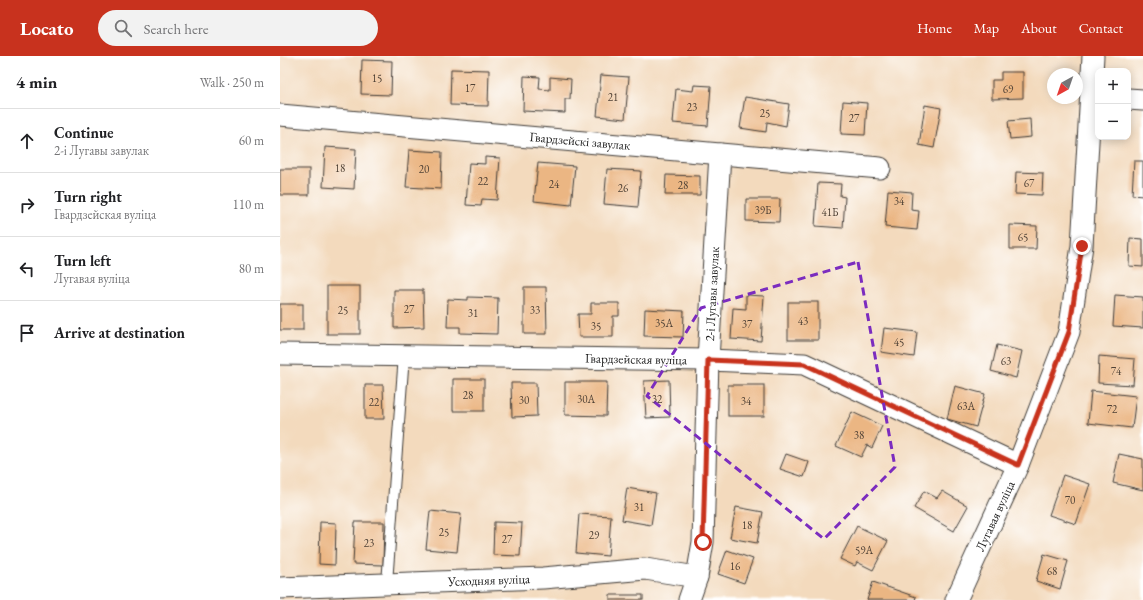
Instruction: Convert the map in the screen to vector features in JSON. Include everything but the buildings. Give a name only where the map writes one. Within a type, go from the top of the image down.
[{"type":"street","name":"Лугавая вуліца","points":[[956,600],[1018,465],[1069,332],[1082,246],[1095,97],[1093,56]]},
{"type":"street","points":[[1131,99],[1143,100]]},
{"type":"street","name":"Гвардзейскі завулак","points":[[280,115],[880,168]]},
{"type":"street","name":"2-і Лугавы завулак","points":[[689,600],[697,577],[703,542],[708,360],[720,154]]},
{"type":"street","name":"Гвардзейская вуліца","points":[[280,354],[708,360],[804,364],[1018,465]]},
{"type":"street","name":"Усходняя вуліца","points":[[280,588],[543,578],[645,569],[697,577]]},
{"type":"lane","points":[[387,583],[404,355]]},
{"type":"highlighted area","points":[[858,262],[895,467],[824,539],[647,396],[701,308]]},
{"type":"route","points":[[703,542],[708,360],[804,364],[1018,465],[1069,332],[1082,246]]}]
